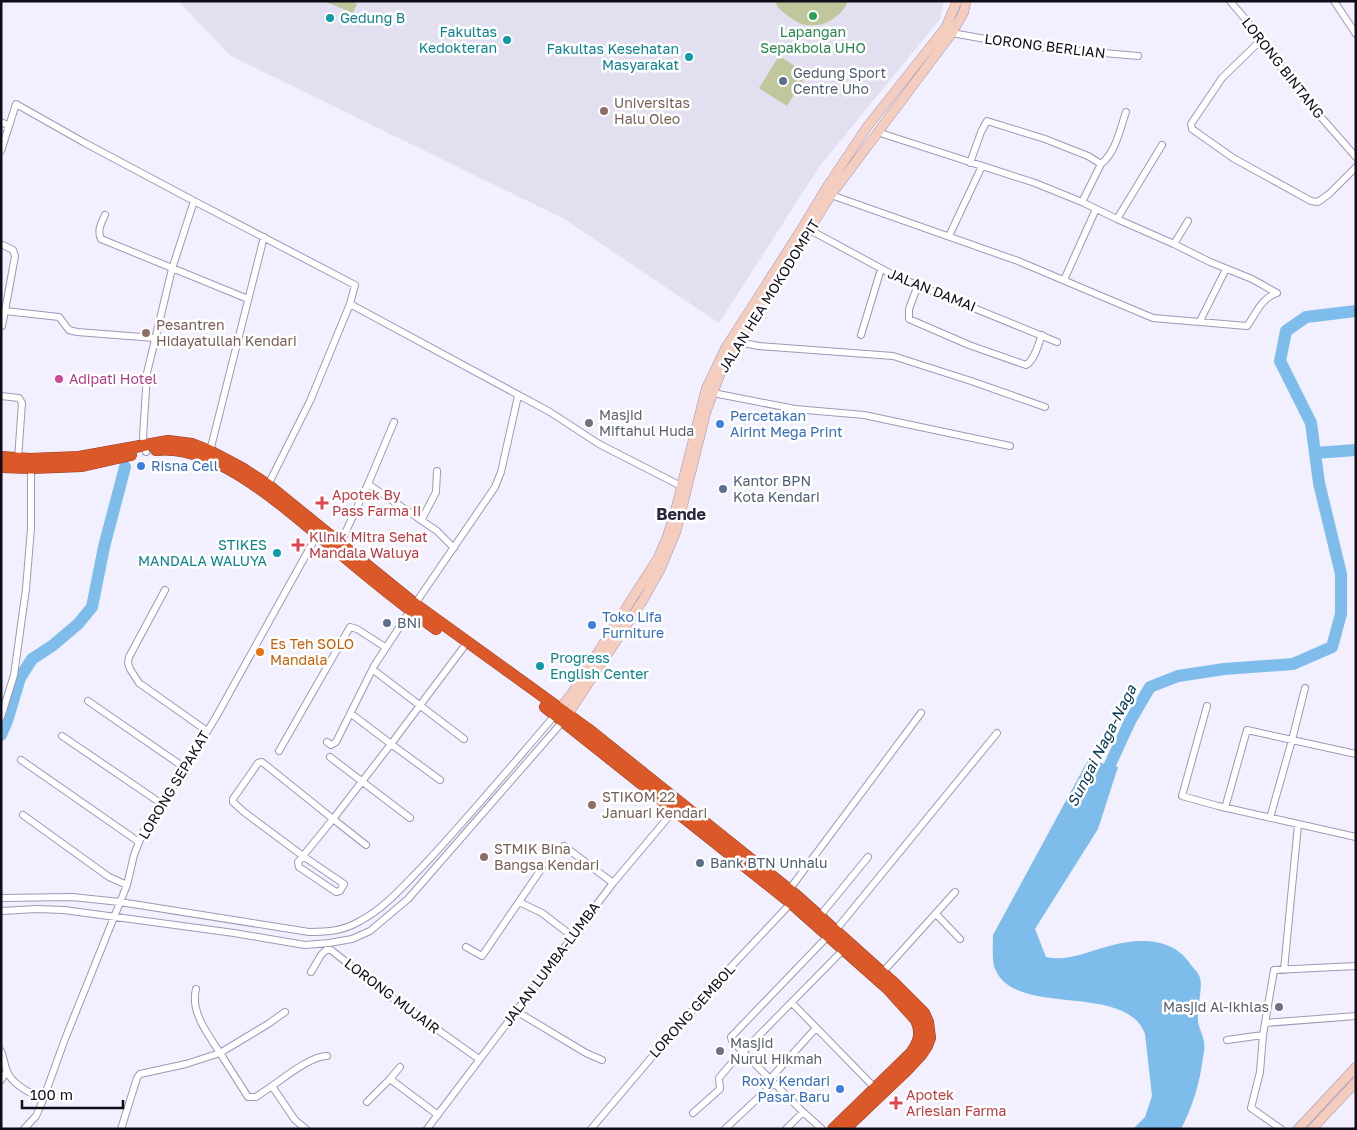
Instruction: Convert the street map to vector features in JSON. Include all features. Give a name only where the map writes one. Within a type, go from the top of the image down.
[{"type":"highway","points":[[1,466],[31,468],[82,466],[177,441],[210,450],[242,468],[268,486],[317,535],[413,607]]},
{"type":"highway","points":[[1,457],[18,459],[79,457],[145,448],[178,449],[207,458],[224,466],[291,508],[340,544],[462,648],[562,714]]},
{"type":"highway","points":[[424,616],[484,655],[562,714],[792,897],[820,917],[843,950],[888,989],[916,1020],[919,1026],[919,1039],[911,1053],[845,1129]]},
{"type":"highway","points":[[792,897],[832,934],[882,973],[924,1013],[930,1030],[927,1046],[921,1055],[833,1129]]},
{"type":"street","name":"JALAN HEA MOKODOMPIT","points":[[562,714],[648,583],[660,570],[676,532],[706,412],[722,368],[738,342],[756,306],[825,190],[866,128],[946,27],[957,1]]},
{"type":"street","name":"JALAN HEA MOKODOMPIT","points":[[648,583],[667,538],[706,389],[725,349],[810,230],[831,195],[952,33],[964,12],[966,1]]},
{"type":"street","name":"LORONG BINTANG","points":[[1230,1],[1232,6],[1262,39],[1292,84],[1356,157]]},
{"type":"street","points":[[1334,1],[1356,34]]},
{"type":"street","name":"LORONG BERLIAN","points":[[952,33],[1024,46],[1138,56]]},
{"type":"street","points":[[1262,39],[1222,78],[1192,124],[1192,128],[1233,158],[1311,201],[1318,202],[1329,194],[1356,167]]},
{"type":"street","points":[[1,151],[16,104],[85,144],[353,283],[355,288],[350,304],[310,401],[268,486]]},
{"type":"street","points":[[1082,202],[1101,164],[1107,160],[1110,154],[1126,112]]},
{"type":"street","points":[[970,163],[980,132],[987,121],[1062,146],[1088,156],[1101,164]]},
{"type":"street","points":[[1,122],[9,126]]},
{"type":"street","points":[[831,195],[949,236],[1064,280],[1153,318],[1247,326],[1257,309],[1277,293],[1252,279],[1226,269],[1082,202],[1035,183],[866,128]]},
{"type":"street","points":[[1117,219],[1162,145]]},
{"type":"street","points":[[949,236],[982,166]]},
{"type":"street","points":[[145,448],[147,373],[172,269],[194,201]]},
{"type":"street","points":[[1064,280],[1096,209]]},
{"type":"street","points":[[105,215],[98,234],[101,239],[248,300]]},
{"type":"street","points":[[1174,244],[1188,222]]},
{"type":"street","name":"JALAN DAMAI","points":[[810,230],[881,269],[1042,334],[1057,342]]},
{"type":"street","points":[[210,450],[264,237]]},
{"type":"street","points":[[2,326],[15,256],[13,250],[3,245]]},
{"type":"street","points":[[861,335],[881,269]]},
{"type":"street","points":[[1200,321],[1226,269]]},
{"type":"street","points":[[918,285],[909,309],[908,319],[969,345],[1026,365],[1032,360],[1042,334]]},
{"type":"street","points":[[350,304],[550,412],[599,444],[681,486]]},
{"type":"street","points":[[5,312],[59,316],[69,330],[76,332],[155,338]]},
{"type":"street","points":[[738,342],[759,346],[893,356],[1045,407]]},
{"type":"street","points":[[713,393],[803,411],[864,415],[1010,446]]},
{"type":"street","points":[[1,396],[18,398],[22,403],[18,459]]},
{"type":"street","points":[[327,742],[331,745],[340,736],[385,647],[497,482],[505,457],[518,396]]},
{"type":"street","points":[[340,544],[394,422]]},
{"type":"street","points":[[1,716],[14,675],[26,589],[31,528],[31,468]]},
{"type":"street","points":[[422,520],[436,492],[438,471]]},
{"type":"street","points":[[368,484],[438,531],[454,548]]},
{"type":"street","name":"LORONG SEPAKAT","points":[[24,1129],[33,1121],[43,1100],[65,1039],[127,885],[139,842],[207,732],[317,535]]},
{"type":"street","points":[[165,590],[129,657],[128,663],[139,683],[207,732]]},
{"type":"street","points":[[279,751],[350,627],[357,628],[385,647]]},
{"type":"street","points":[[366,845],[333,818],[270,767],[260,762],[233,798],[233,802],[244,812],[304,856],[343,883],[342,889],[338,893],[299,867],[298,862],[304,856],[333,818],[363,782],[462,648]]},
{"type":"street","points":[[376,672],[464,739]]},
{"type":"street","points":[[1270,818],[1305,688]]},
{"type":"street","points":[[88,701],[185,768]]},
{"type":"street","points":[[1207,706],[1181,794],[1225,808],[1356,837]]},
{"type":"street","name":"LORONG GEMBOL","points":[[591,1129],[792,897],[921,713]]},
{"type":"street","points":[[1,898],[72,897],[120,902],[309,932],[332,932],[348,928],[362,921],[388,902],[455,832],[562,714]]},
{"type":"street","points":[[1,911],[64,910],[305,945],[352,939],[370,930],[408,899],[562,714]]},
{"type":"street","points":[[354,716],[440,780]]},
{"type":"street","points":[[1225,808],[1247,730],[1356,754]]},
{"type":"street","points":[[822,1129],[732,1042],[731,1037],[832,934],[997,733]]},
{"type":"street","points":[[62,736],[162,804]]},
{"type":"street","points":[[330,757],[410,818]]},
{"type":"street","points":[[21,760],[139,842]]},
{"type":"street","name":"JALAN LUMBA-LUMBA","points":[[427,1129],[613,882],[677,806]]},
{"type":"street","points":[[23,815],[109,877],[127,885]]},
{"type":"street","points":[[1284,970],[1298,825]]},
{"type":"street","points":[[564,846],[613,882]]},
{"type":"street","points":[[820,917],[868,857]]},
{"type":"street","points":[[466,947],[482,956],[542,868]]},
{"type":"street","points":[[882,973],[955,892]]},
{"type":"street","points":[[519,902],[542,914],[572,936]]},
{"type":"street","points":[[936,914],[960,939]]},
{"type":"street","name":"LORONG MUJAIR","points":[[311,972],[324,951],[331,950],[383,991],[479,1059]]},
{"type":"street","points":[[693,1112],[720,1089],[719,1078],[742,1051],[843,950]]},
{"type":"street","points":[[1281,1129],[1251,1108],[1260,1072],[1274,970],[1356,966]]},
{"type":"street","points":[[196,988],[195,1006],[207,1033],[248,1097],[256,1097],[307,1063],[327,1056]]},
{"type":"street","points":[[792,1003],[878,1091]]},
{"type":"street","points":[[516,1011],[586,1053],[602,1060]]},
{"type":"street","points":[[121,1129],[137,1078],[140,1074],[186,1064],[220,1053],[285,1012]]},
{"type":"street","points":[[1266,1023],[1356,1016]]},
{"type":"street","points":[[725,1129],[772,1081],[816,1028]]},
{"type":"street","points":[[1227,1040],[1264,1035]]},
{"type":"street","points":[[1,1052],[7,1072],[21,1087],[43,1100]]},
{"type":"street","points":[[1298,1129],[1356,1066]]},
{"type":"street","points":[[367,1102],[400,1067]]},
{"type":"street","points":[[1,1080],[7,1072]]},
{"type":"street","points":[[390,1079],[438,1115]]},
{"type":"street","points":[[1312,1129],[1356,1082]]},
{"type":"street","points":[[272,1086],[295,1120],[306,1129]]},
{"type":"street","points":[[786,1129],[803,1112]]},
{"type":"shaded area","name":"Universitas Halu Oleo","points":[[178,1],[944,1],[940,19],[819,167],[719,323],[564,219],[231,56]]},
{"type":"green space","points":[[351,1],[357,4],[353,13],[326,2]]},
{"type":"green space","name":"Lapangan Sepakbola UHO","points":[[775,1],[848,1],[841,12],[831,20],[819,25],[806,25],[792,19],[780,10]]},
{"type":"green space","name":"Gedung Sport Centre Uho","points":[[779,56],[807,74],[787,106],[759,88]]},
{"type":"water","points":[[1088,760],[1118,767],[1098,829],[1035,929],[1046,957],[1070,957],[1120,943],[1153,942],[1173,948],[1182,954],[1197,972],[1201,982],[1198,1023],[1204,1049],[1195,1094],[1181,1129],[1133,1129],[1145,1117],[1152,1096],[1145,1034],[1133,1018],[1115,1008],[1022,992],[1005,982],[994,966],[993,935]]},
{"type":"waterway","name":"Sungai Naga-Naga","points":[[1103,780],[1130,721],[1150,687],[1178,676],[1224,669],[1293,664],[1332,647],[1341,614],[1341,574],[1319,483],[1311,423],[1280,361],[1286,331],[1306,317],[1356,311]]},
{"type":"waterway","points":[[1315,453],[1356,450]]},
{"type":"waterway","points":[[1,735],[20,678],[32,659],[52,646],[78,624],[92,607],[104,547],[125,467]]},
{"type":"place","name":"Lapangan Sepakbola UHO","points":[[813,16]]},
{"type":"place","name":"Gedung B","points":[[330,18]]},
{"type":"place","name":"Fakultas Kedokteran","points":[[507,40]]},
{"type":"place","name":"Fakultas Kesehatan Masyarakat","points":[[689,57]]},
{"type":"place","name":"Gedung Sport Centre Uho","points":[[783,81]]},
{"type":"place","name":"Universitas Halu Oleo","points":[[604,111]]},
{"type":"place","name":"Pesantren Hidayatullah Kendari","points":[[146,333]]},
{"type":"place","name":"Adipati Hotel","points":[[59,379]]},
{"type":"place","name":"Masjid Miftahul Huda","points":[[589,423]]},
{"type":"place","name":"Percetakan Airint Mega Print","points":[[720,424]]},
{"type":"place","name":"Risna Cell","points":[[141,466]]},
{"type":"place","name":"Kantor BPN Kota Kendari","points":[[723,489]]},
{"type":"place","name":"Apotek By Pass Farma II","points":[[322,503]]},
{"type":"place","name":"Klinik Mitra Sehat Mandala Waluya","points":[[298,545]]},
{"type":"place","name":"STIKES MANDALA WALUYA","points":[[277,553]]},
{"type":"place","name":"BNI","points":[[387,623]]},
{"type":"place","name":"Toko Lifa Furniture","points":[[592,625]]},
{"type":"place","name":"Es Teh SOLO Mandala","points":[[260,652]]},
{"type":"place","name":"Progress English Center","points":[[540,666]]},
{"type":"place","name":"STIKOM 22 Januari Kendari","points":[[592,805]]},
{"type":"place","name":"STMIK Bina Bangsa Kendari","points":[[484,857]]},
{"type":"place","name":"Bank BTN Unhalu","points":[[700,863]]},
{"type":"place","name":"Masjid Al-Ikhlas","points":[[1279,1007]]},
{"type":"place","name":"Masjid Nurul Hikmah","points":[[720,1051]]},
{"type":"place","name":"Roxy Kendari Pasar Baru","points":[[840,1089]]},
{"type":"place","name":"Apotek Arieslan Farma","points":[[896,1103]]},
{"type":"district","name":"Bende","points":[[681,514]]}]
